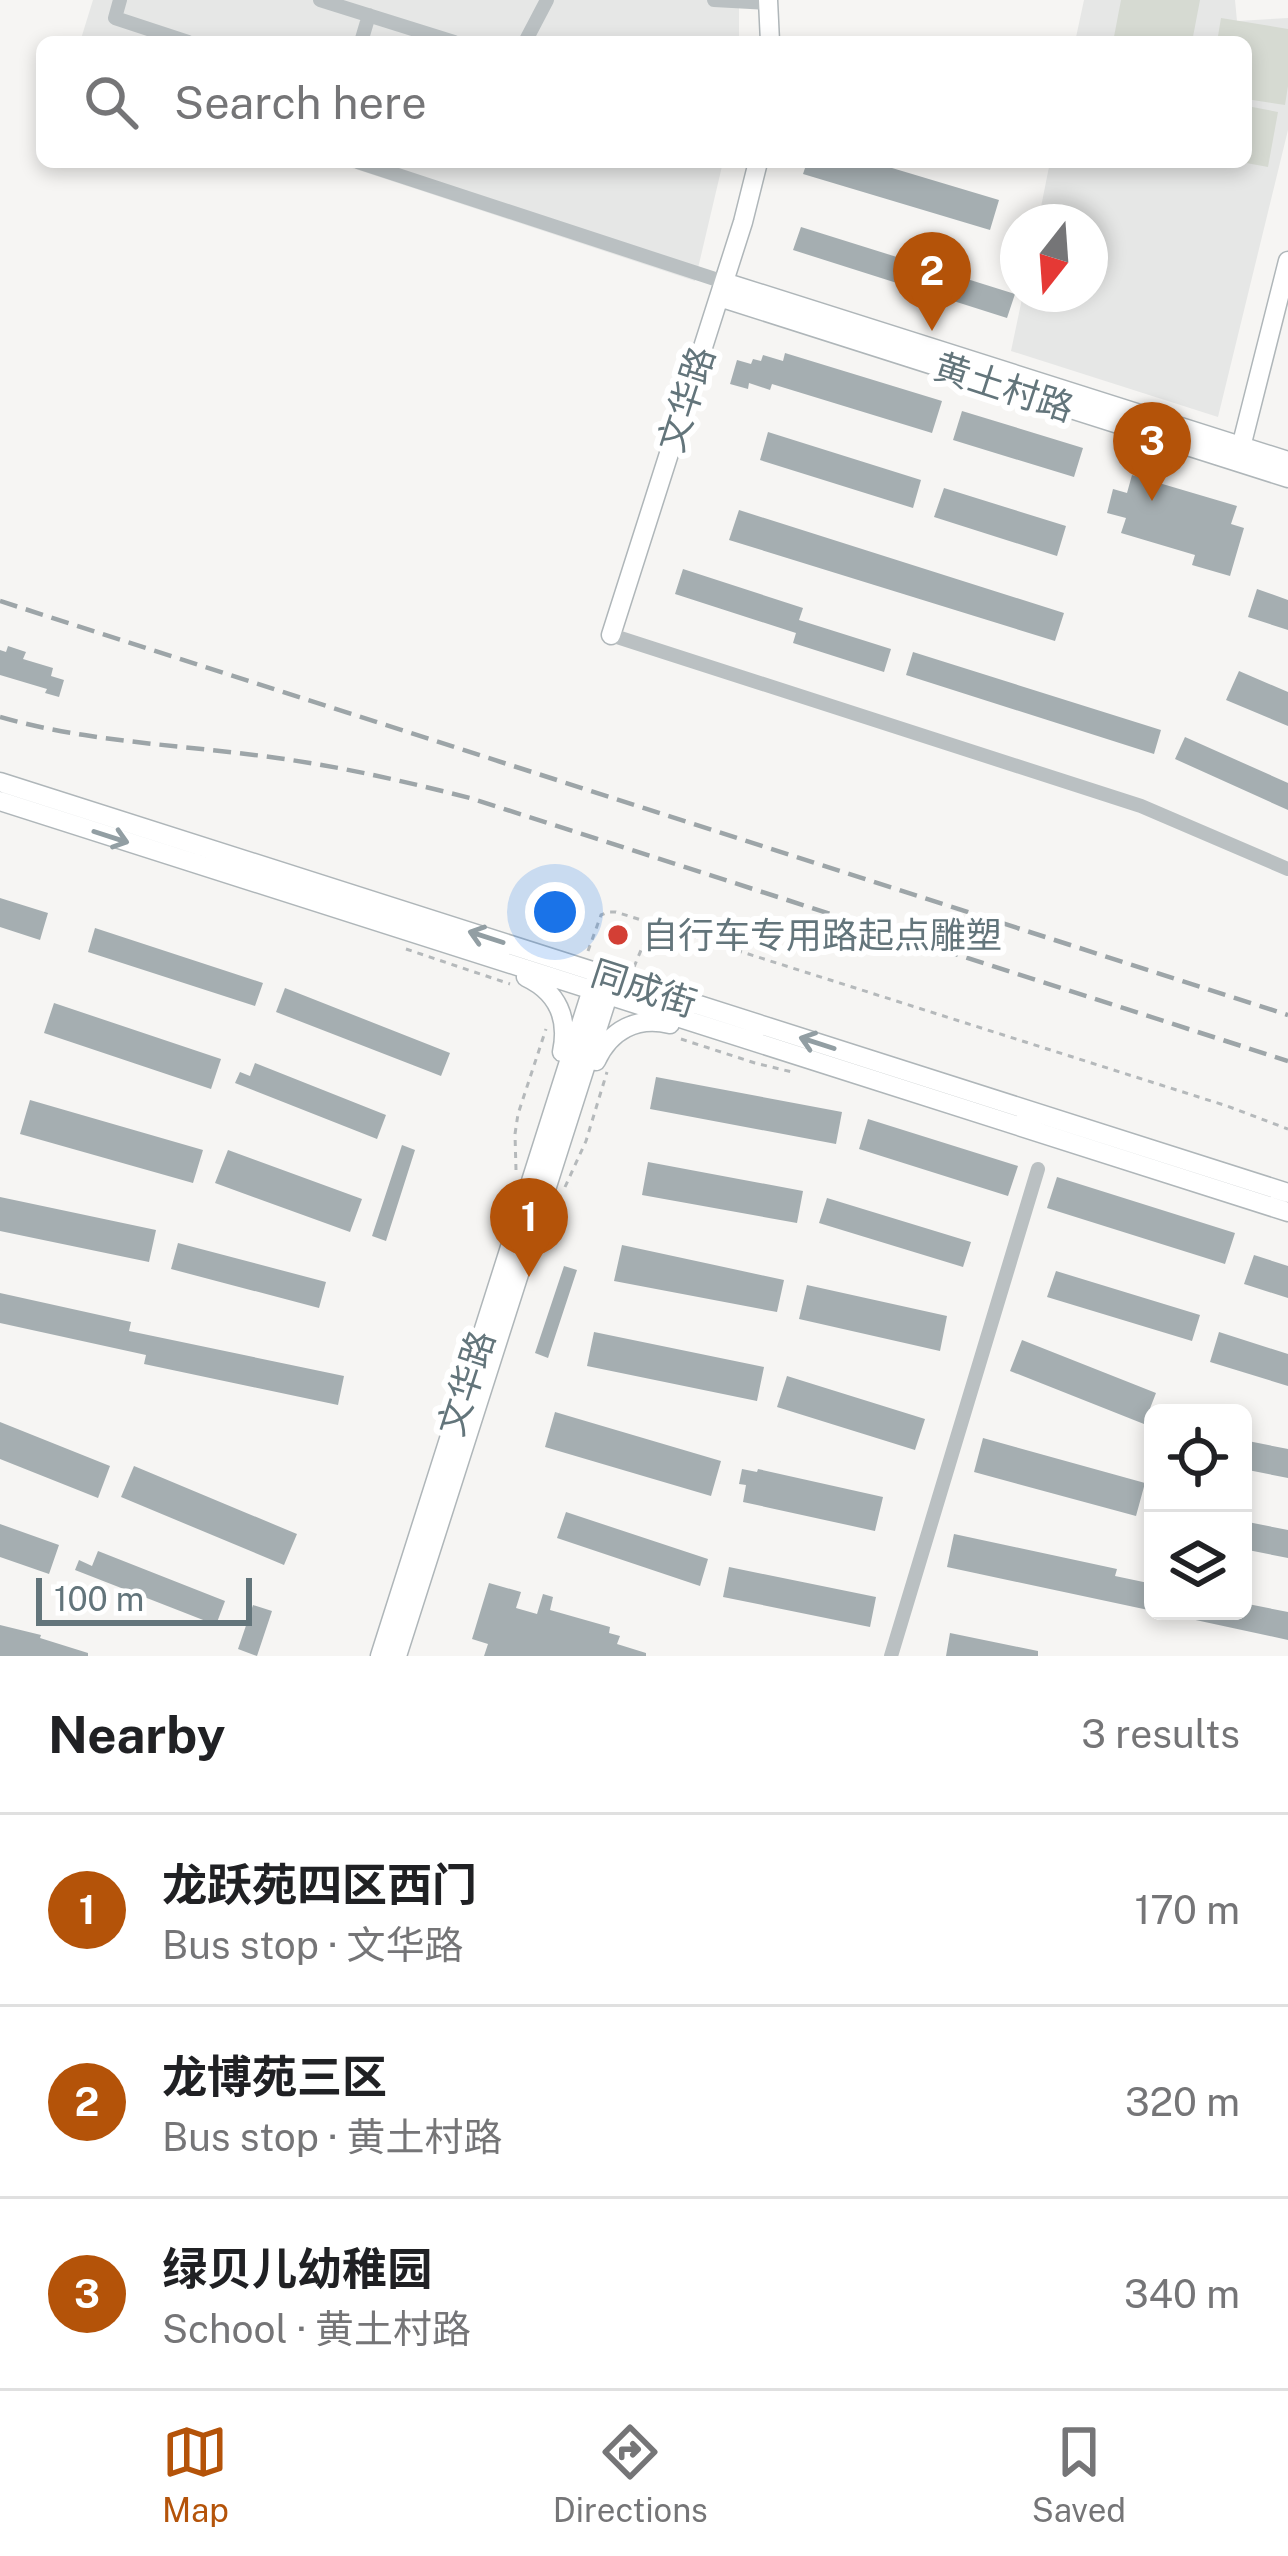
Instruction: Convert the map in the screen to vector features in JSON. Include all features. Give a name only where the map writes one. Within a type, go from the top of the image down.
[{"type":"main road","points":[[768,2],[770,36]]},
{"type":"main road","name":"文华路","points":[[611,635],[756,168]]},
{"type":"main road","points":[[1239,454],[1288,262]]},
{"type":"main road","name":"黄土村路","points":[[722,289],[1239,454],[1288,478]]},
{"type":"main road","name":"黄土村路","points":[[1239,454],[1288,461]]},
{"type":"main road","name":"同成街","points":[[0,782],[1286,1207]]},
{"type":"main road","name":"同成街","points":[[0,801],[393,926],[603,984],[803,1065],[1286,1207]]},
{"type":"main road","points":[[393,926],[455,954],[530,978],[552,995],[563,1016],[565,1038],[545,1137]]},
{"type":"main road","name":"文华路","points":[[380,1656],[545,1137],[603,984]]},
{"type":"main road","name":"文华路","points":[[397,1656],[542,1204],[603,984]]},
{"type":"main road","points":[[542,1204],[569,1145],[597,1058],[625,1028],[660,1022],[803,1065]]},
{"type":"street","points":[[120,0],[115,18],[170,36]]},
{"type":"street","points":[[320,0],[435,36]]},
{"type":"street","points":[[528,36],[547,0]]},
{"type":"street","points":[[714,0],[768,2]]},
{"type":"street","points":[[363,36],[369,15]]},
{"type":"street","points":[[375,168],[722,289]]},
{"type":"street","points":[[611,635],[1141,806],[1288,869]]},
{"type":"street","points":[[891,1656],[1038,1168]]},
{"type":"path","points":[[588,952],[599,918],[608,912],[1288,1129]]},
{"type":"path","points":[[634,966],[650,934],[676,930]]},
{"type":"path","points":[[401,947],[518,987]]},
{"type":"path","points":[[516,1172],[518,1114],[547,1020]]},
{"type":"path","points":[[668,1035],[769,1067],[803,1065]]},
{"type":"path","points":[[562,1193],[586,1141],[610,1064]]},
{"type":"shaded area","points":[[93,0],[739,0],[739,36],[82,36]]},
{"type":"shaded area","points":[[1084,0],[1235,0],[1237,21],[1288,18],[1288,130],[1218,417],[1011,351],[1019,312],[1108,312],[1108,204],[1042,204],[1049,168],[1252,168],[1252,36],[1076,36]]},
{"type":"shaded area","points":[[1121,0],[1200,0],[1193,36],[1114,36]]},
{"type":"shaded area","points":[[1221,18],[1288,29],[1285,105],[1252,100],[1252,36],[1218,36]]},
{"type":"shaded area","points":[[1252,107],[1278,112],[1268,167],[1252,164]]},
{"type":"shaded area","points":[[352,168],[722,168],[695,281]]},
{"type":"building","points":[[805,168],[892,168],[999,200],[990,230],[803,174]]},
{"type":"building","points":[[801,227],[1000,289],[1000,312],[1009,312],[1007,318],[793,250]]},
{"type":"building","points":[[785,353],[942,401],[932,433],[772,384],[770,390],[749,383],[748,389],[730,384],[737,360],[751,364],[763,355],[783,361]]},
{"type":"building","points":[[962,411],[1083,448],[1074,477],[953,440]]},
{"type":"building","points":[[768,432],[921,480],[913,508],[760,460]]},
{"type":"building","points":[[1132,475],[1237,506],[1231,524],[1244,528],[1230,576],[1192,565],[1195,555],[1121,533],[1126,518],[1107,513],[1113,489],[1127,493]]},
{"type":"building","points":[[944,488],[1066,526],[1057,556],[934,517]]},
{"type":"building","points":[[739,510],[1064,613],[1055,641],[729,540]]},
{"type":"building","points":[[683,569],[803,608],[799,620],[891,649],[884,672],[793,643],[796,633],[675,594]]},
{"type":"building","points":[[1257,589],[1288,600],[1288,630],[1248,617]]},
{"type":"building","points":[[8,646],[26,652],[23,659],[53,668],[51,676],[64,680],[59,697],[0,675],[0,650],[6,652]]},
{"type":"building","points":[[913,652],[1161,730],[1154,754],[906,675]]},
{"type":"building","points":[[1239,671],[1288,692],[1288,726],[1226,700]]},
{"type":"building","points":[[1185,737],[1288,783],[1288,810],[1175,759]]},
{"type":"building","points":[[0,898],[48,913],[40,940],[0,927]]},
{"type":"building","points":[[95,928],[263,983],[255,1006],[88,952]]},
{"type":"building","points":[[285,988],[450,1053],[441,1076],[276,1012]]},
{"type":"building","points":[[54,1003],[221,1059],[211,1089],[44,1033]]},
{"type":"building","points":[[255,1063],[386,1115],[377,1139],[235,1083],[240,1072],[250,1076]]},
{"type":"building","points":[[656,1077],[842,1112],[836,1144],[650,1109]]},
{"type":"building","points":[[30,1100],[203,1150],[193,1183],[20,1134]]},
{"type":"building","points":[[868,1119],[1018,1166],[1008,1196],[859,1149]]},
{"type":"building","points":[[402,1145],[415,1150],[386,1241],[372,1236]]},
{"type":"building","points":[[228,1150],[362,1199],[350,1232],[215,1183]]},
{"type":"building","points":[[648,1162],[803,1191],[797,1223],[642,1195]]},
{"type":"building","points":[[1057,1177],[1235,1233],[1225,1264],[1047,1208]]},
{"type":"building","points":[[0,1197],[156,1230],[149,1262],[0,1231]]},
{"type":"building","points":[[827,1198],[971,1242],[963,1267],[819,1223]]},
{"type":"building","points":[[178,1243],[326,1282],[319,1308],[171,1269]]},
{"type":"building","points":[[622,1245],[784,1280],[777,1312],[614,1281]]},
{"type":"building","points":[[1254,1255],[1288,1266],[1288,1298],[1244,1284]]},
{"type":"building","points":[[564,1266],[577,1270],[548,1358],[535,1353]]},
{"type":"building","points":[[1056,1271],[1200,1315],[1192,1341],[1047,1297]]},
{"type":"building","points":[[807,1285],[947,1316],[940,1351],[799,1319]]},
{"type":"building","points":[[0,1293],[131,1322],[129,1331],[344,1376],[338,1405],[144,1364],[146,1355],[0,1323]]},
{"type":"building","points":[[594,1332],[764,1367],[757,1401],[587,1366]]},
{"type":"building","points":[[1219,1332],[1288,1354],[1288,1386],[1210,1362]]},
{"type":"building","points":[[1022,1340],[1156,1393],[1152,1404],[1144,1404],[1144,1424],[1010,1371]]},
{"type":"building","points":[[787,1376],[925,1419],[915,1450],[777,1407]]},
{"type":"building","points":[[555,1412],[721,1461],[711,1496],[545,1447]]},
{"type":"building","points":[[0,1422],[110,1466],[98,1498],[0,1459]]},
{"type":"building","points":[[983,1438],[1144,1483],[1144,1487],[1136,1516],[974,1472]]},
{"type":"building","points":[[1252,1442],[1288,1449],[1288,1478],[1252,1471]]},
{"type":"building","points":[[134,1466],[297,1534],[284,1565],[121,1497]]},
{"type":"building","points":[[742,1469],[883,1497],[875,1531],[743,1502]]},
{"type":"building","points":[[566,1512],[708,1559],[700,1586],[557,1538]]},
{"type":"building","points":[[1252,1523],[1288,1530],[1288,1558],[1252,1551]]},
{"type":"building","points":[[0,1524],[59,1545],[49,1574],[0,1557]]},
{"type":"building","points":[[954,1534],[1117,1569],[1115,1576],[1144,1582],[1144,1609],[947,1567]]},
{"type":"building","points":[[98,1551],[225,1601],[216,1625],[75,1570],[79,1560],[92,1566]]},
{"type":"building","points":[[729,1567],[876,1597],[870,1627],[723,1597]]},
{"type":"building","points":[[489,1583],[521,1592],[516,1608],[537,1614],[543,1594],[553,1597],[550,1610],[610,1627],[609,1633],[620,1636],[617,1644],[646,1656],[484,1656],[488,1644],[472,1639]]},
{"type":"building","points":[[253,1605],[272,1611],[257,1656],[238,1649]]},
{"type":"building","points":[[1252,1605],[1288,1612],[1288,1640],[1196,1620],[1252,1620]]},
{"type":"building","points":[[0,1625],[41,1635],[88,1656],[0,1656]]},
{"type":"building","points":[[950,1633],[1038,1651],[1038,1656],[946,1656]]},
{"type":"railway","points":[[0,601],[1288,1015]]},
{"type":"railway","points":[[0,717],[108,739],[314,764],[470,798],[1288,1061]]},
{"type":"place","name":"龙博苑三区","points":[[932,331]]},
{"type":"place","name":"绿贝儿幼稚园","points":[[1152,501]]},
{"type":"place","name":"自行车专用路起点雕塑","points":[[618,935]]},
{"type":"place","name":"龙跃苑四区西门","points":[[529,1277]]}]
